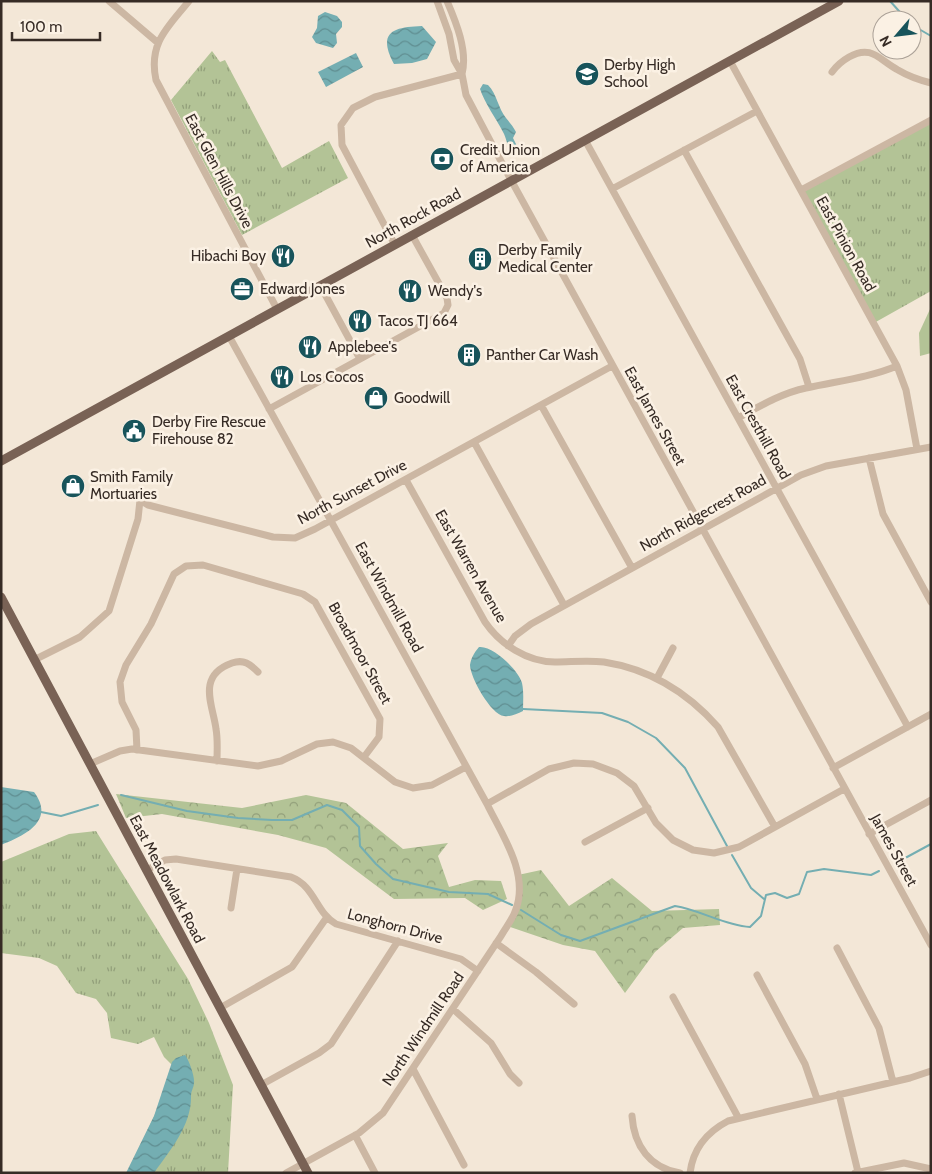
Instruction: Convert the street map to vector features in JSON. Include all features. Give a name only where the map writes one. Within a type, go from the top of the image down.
[{"type":"main road","name":"North Rock Road","points":[[1,461],[839,1]]},
{"type":"main road","name":"East Meadowlark Road","points":[[1,598],[308,1173]]},
{"type":"street","points":[[109,1],[157,42],[189,1]]},
{"type":"street","name":"East James Street","points":[[437,1],[449,34],[454,60],[462,74],[466,95],[612,366],[833,768]]},
{"type":"street","name":"East James Street","points":[[448,1],[460,39],[464,67],[462,74]]},
{"type":"street","name":"East Glen Hills Drive","points":[[157,42],[153,62],[158,87],[277,309]]},
{"type":"street","points":[[832,72],[840,62],[856,53],[866,51],[875,54],[903,73],[931,83]]},
{"type":"street","name":"East Pinion Road","points":[[730,61],[897,366],[906,390],[917,449]]},
{"type":"street","points":[[394,245],[342,145],[341,125],[353,108],[375,97],[462,74]]},
{"type":"street","points":[[612,189],[757,112]]},
{"type":"street","points":[[801,190],[931,120]]},
{"type":"street","name":"East Cresthill Road","points":[[585,140],[908,727]]},
{"type":"street","points":[[684,150],[800,359],[809,387]]},
{"type":"street","points":[[270,409],[444,313],[448,305],[447,298],[412,235]]},
{"type":"street","points":[[320,285],[360,359]]},
{"type":"street","name":"East Windmill Road","points":[[229,336],[487,804],[510,850],[518,874]]},
{"type":"street","name":"North Sunset Drive","points":[[34,660],[80,638],[109,611],[138,519],[140,500],[148,505],[273,538],[295,538],[406,480],[612,366]]},
{"type":"street","points":[[738,418],[773,400],[809,387],[870,375],[897,366]]},
{"type":"street","points":[[541,405],[632,568]]},
{"type":"street","points":[[474,442],[564,605]]},
{"type":"street","name":"North Ridgecrest Road","points":[[508,646],[515,636],[530,624],[776,488],[817,468],[931,447]]},
{"type":"street","points":[[869,458],[883,514],[931,602]]},
{"type":"street","name":"East Warren Avenue","points":[[406,480],[485,622],[495,635],[524,656],[544,662],[603,662],[635,670],[657,678],[687,697],[718,727],[775,827]]},
{"type":"street","name":"Broadmoor Street","points":[[137,750],[136,730],[120,694],[122,673],[147,633],[169,580],[179,570],[198,564],[303,594],[315,602],[380,719],[379,737],[364,757]]},
{"type":"street","points":[[657,678],[673,648]]},
{"type":"street","points":[[217,760],[216,729],[208,698],[210,684],[223,668],[238,662],[244,661],[258,672]]},
{"type":"street","points":[[833,768],[931,714]]},
{"type":"street","points":[[90,764],[120,751],[137,750],[267,765],[282,761],[312,746],[326,742],[347,746],[395,782],[413,788],[432,785],[466,767]]},
{"type":"street","points":[[487,804],[549,769],[582,763],[604,766],[626,779],[639,793],[660,829],[673,840],[689,849],[722,852],[739,847],[844,789]]},
{"type":"street","name":"James Street","points":[[833,768],[931,945]]},
{"type":"street","points":[[869,834],[931,800]]},
{"type":"street","points":[[585,842],[648,808]]},
{"type":"street","name":"Longhorn Drive","points":[[147,870],[169,859],[291,877],[300,881],[311,891],[327,917],[340,926],[461,959],[478,971]]},
{"type":"street","points":[[230,908],[237,869]]},
{"type":"street","name":"North Windmill Road","points":[[286,1173],[370,1126],[383,1113],[516,911],[519,894],[518,874]]},
{"type":"street","points":[[220,1008],[292,967],[327,917]]},
{"type":"street","points":[[261,1084],[319,1053],[331,1044],[398,942]]},
{"type":"street","points":[[496,943],[536,972],[574,1004]]},
{"type":"street","points":[[837,948],[879,1028],[893,1082]]},
{"type":"street","points":[[757,975],[805,1064],[817,1099]]},
{"type":"street","points":[[673,997],[738,1117]]},
{"type":"street","points":[[453,1009],[491,1043],[510,1074],[519,1083]]},
{"type":"street","points":[[413,1069],[464,1165]]},
{"type":"street","points":[[690,1173],[694,1155],[704,1138],[720,1125],[738,1117],[893,1082],[931,1071]]},
{"type":"street","points":[[839,1094],[856,1172],[904,1163],[931,1169]]},
{"type":"street","points":[[632,1116],[634,1135],[643,1152],[658,1166],[680,1173]]},
{"type":"street","points":[[354,1135],[375,1173]]},
{"type":"green space","points":[[212,51],[220,62],[225,60],[282,168],[329,141],[348,178],[242,235],[171,100]]},
{"type":"green space","points":[[931,120],[931,291],[874,323],[801,190]]},
{"type":"green space","points":[[931,307],[931,353],[920,356],[919,333]]},
{"type":"green space","points":[[116,794],[242,808],[306,795],[346,803],[403,849],[448,843],[438,856],[449,887],[475,880],[501,881],[507,899],[483,910],[465,898],[394,899],[326,848],[278,835],[162,814],[126,818]]},
{"type":"green space","points":[[96,831],[188,979],[209,1023],[233,1085],[228,1173],[128,1173],[162,1099],[172,1065],[164,1057],[154,1037],[138,1044],[111,1038],[107,1013],[96,999],[76,993],[57,966],[39,958],[1,953],[1,862],[69,834]]},
{"type":"green space","points":[[541,870],[569,906],[612,878],[652,911],[719,909],[720,925],[683,928],[655,952],[625,993],[595,951],[563,945],[507,926],[515,911],[518,875]]},
{"type":"water","points":[[325,12],[337,16],[342,22],[342,27],[336,34],[337,43],[333,48],[316,43],[312,37],[317,28],[318,16]]},
{"type":"water","points":[[422,26],[436,42],[427,59],[412,63],[394,64],[387,45],[391,33],[403,28]]},
{"type":"water","points":[[356,53],[363,67],[326,87],[318,72]]},
{"type":"water","points":[[483,84],[488,85],[491,89],[503,114],[515,130],[513,138],[518,148],[512,150],[509,146],[482,95],[480,89]]},
{"type":"water","points":[[479,647],[485,647],[498,654],[516,672],[523,686],[523,711],[511,716],[504,716],[493,709],[482,695],[473,678],[470,665]]},
{"type":"water","points":[[1,787],[34,792],[40,802],[41,811],[39,819],[27,832],[1,845]]},
{"type":"water","points":[[185,1055],[191,1069],[194,1084],[184,1127],[154,1173],[126,1173],[154,1116],[172,1062],[176,1058]]},
{"type":"waterway","points":[[890,1],[898,10]]},
{"type":"waterway","points":[[922,31],[931,36]]},
{"type":"waterway","points":[[523,709],[602,713],[628,722],[656,738],[685,768],[727,846]]},
{"type":"waterway","points":[[121,795],[187,811],[238,818],[272,820],[292,820],[327,805],[342,810],[359,827],[360,846],[393,879],[449,892],[488,894],[512,905]]},
{"type":"waterway","points":[[41,812],[61,816],[98,805]]},
{"type":"waterway","points":[[896,863],[931,844]]},
{"type":"waterway","points":[[732,855],[751,888],[764,899]]},
{"type":"waterway","points":[[521,910],[561,935],[580,941],[675,906],[740,926],[750,927],[761,916],[766,895],[775,893],[787,898],[799,894],[807,872],[824,869],[871,875],[879,871]]},
{"type":"place","name":"Derby High School","points":[[587,74]]},
{"type":"place","name":"Credit Union of America","points":[[442,159]]},
{"type":"place","name":"Hibachi Boy","points":[[283,256]]},
{"type":"place","name":"Derby Family Medical Center","points":[[480,259]]},
{"type":"place","name":"Edward Jones","points":[[242,289]]},
{"type":"place","name":"Wendy's","points":[[410,291]]},
{"type":"place","name":"Tacos TJ 664","points":[[360,321]]},
{"type":"place","name":"Applebee's","points":[[310,347]]},
{"type":"place","name":"Panther Car Wash","points":[[469,355]]},
{"type":"place","name":"Los Cocos","points":[[282,377]]},
{"type":"place","name":"Goodwill","points":[[376,398]]},
{"type":"place","name":"Derby Fire Rescue Firehouse 82","points":[[134,431]]},
{"type":"place","name":"Smith Family Mortuaries","points":[[73,486]]}]
